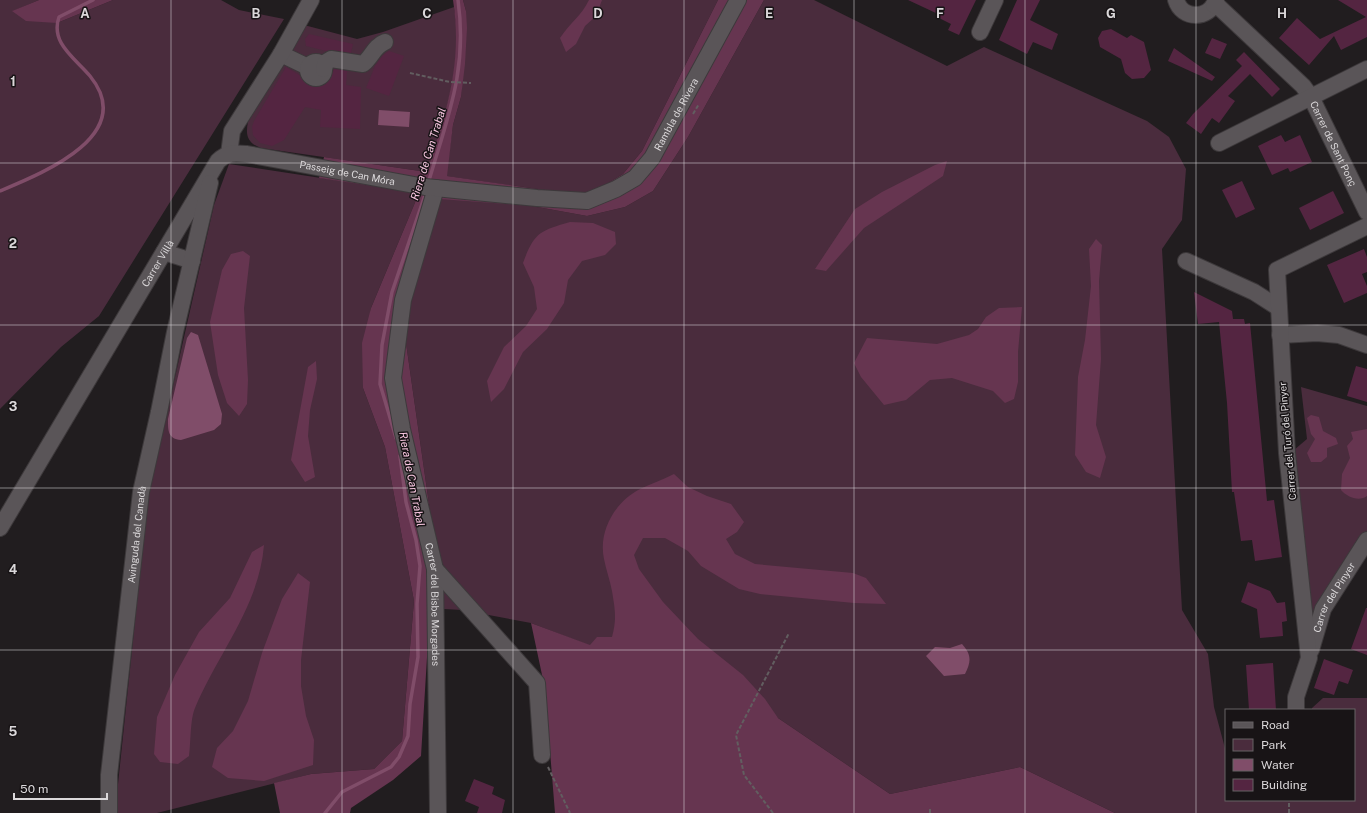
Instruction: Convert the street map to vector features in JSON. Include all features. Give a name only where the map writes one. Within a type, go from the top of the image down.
[{"type":"street","points":[[229,154],[232,131],[281,54],[311,0]]},
{"type":"street","name":"Rambla de Rivera","points":[[587,201],[616,189],[635,178],[652,158],[738,0]]},
{"type":"street","points":[[980,32],[995,0]]},
{"type":"street","points":[[1176,0],[1178,6],[1184,12],[1192,16],[1208,12],[1215,3]]},
{"type":"street","name":"Carrer de Sant Ponç","points":[[1215,3],[1303,86],[1311,97],[1367,212]]},
{"type":"street","points":[[281,54],[308,66],[316,62],[322,64],[324,69],[326,62],[331,59],[363,64],[369,59],[378,45],[385,42]]},
{"type":"street","points":[[1219,142],[1367,69]]},
{"type":"street","name":"Passeig de Can Móra","points":[[229,154],[247,154],[431,188],[587,201]]},
{"type":"street","name":"Carrer Villà","points":[[0,528],[218,161],[229,154]]},
{"type":"street","name":"Avinguda del Canadà","points":[[109,813],[109,775],[140,492],[213,170]]},
{"type":"street","name":"Carrer del Bisbe Morgades","points":[[431,188],[403,300],[393,378],[402,429],[435,568],[438,813]]},
{"type":"street","name":"Carrer del Turó del Pinyer","points":[[1296,709],[1296,697],[1309,658],[1286,453],[1277,270],[1367,226]]},
{"type":"street","points":[[164,252],[192,261]]},
{"type":"street","points":[[1186,261],[1254,292],[1279,308]]},
{"type":"street","points":[[1280,335],[1317,333],[1339,335],[1367,345]]},
{"type":"street","name":"Carrer del Pinyer","points":[[1309,658],[1323,609],[1367,540]]},
{"type":"street","points":[[435,568],[537,683],[542,755]]},
{"type":"path","points":[[410,73],[450,82],[465,84],[471,83]]},
{"type":"path","points":[[773,813],[744,776],[736,735],[789,633]]},
{"type":"path","points":[[542,755],[570,813]]},
{"type":"path","points":[[1289,801],[1289,813]]},
{"type":"path","points":[[930,808],[930,813]]},
{"type":"green space","points":[[0,0],[39,0],[13,11],[57,23],[113,0],[221,0],[239,10],[284,19],[99,316],[61,347],[0,409]]},
{"type":"green space","points":[[463,0],[718,0],[642,151],[623,174],[600,188],[579,195],[446,176],[453,125],[461,97],[466,11]]},
{"type":"green space","points":[[764,0],[814,0],[947,66],[984,47],[1147,121],[1169,137],[1186,169],[1182,220],[1162,249],[1182,610],[1208,654],[1214,707],[1225,748],[1225,801],[1355,801],[1355,709],[1312,708],[1323,698],[1367,698],[1367,813],[1115,813],[1020,767],[890,794],[778,718],[531,623],[462,610],[444,609],[404,329],[440,198],[532,206],[587,216],[625,207],[653,191],[688,137]]},
{"type":"green space","points":[[454,7],[456,50],[451,91],[427,172],[261,148],[253,144],[248,138],[248,122],[304,25],[357,39],[383,32]]},
{"type":"green space","points":[[229,164],[419,193],[371,308],[363,388],[385,447],[414,601],[402,741],[374,769],[311,774],[157,813],[115,813],[148,496],[214,205]]},
{"type":"green space","points":[[1301,387],[1367,406],[1367,540],[1323,609],[1309,658],[1294,450],[1307,439]]},
{"type":"shaded area","points":[[39,0],[113,0],[57,23],[26,21],[12,11]]},
{"type":"shaded area","points":[[453,0],[463,0],[466,11],[467,28],[461,97],[453,125],[447,176],[579,195],[600,188],[623,174],[642,151],[718,0],[764,0],[688,137],[653,191],[625,207],[587,216],[532,206],[440,199],[404,329],[444,609],[430,608],[421,756],[393,780],[351,808],[350,813],[280,813],[274,783],[311,774],[374,769],[402,741],[414,601],[385,447],[363,388],[362,343],[371,308],[419,193],[319,178],[324,157],[427,172],[451,88],[456,46],[456,24]]},
{"type":"shaded area","points":[[589,0],[602,0],[596,16],[585,26],[576,44],[566,52],[560,38],[583,10]]},
{"type":"shaded area","points":[[947,161],[943,176],[864,228],[826,271],[815,269],[855,209],[882,192],[935,165]]},
{"type":"shaded area","points":[[570,222],[593,223],[615,232],[616,244],[605,255],[582,261],[568,280],[564,303],[547,329],[523,352],[504,389],[491,402],[487,381],[504,347],[526,326],[537,309],[534,287],[523,263],[527,253],[535,239],[544,231]]},
{"type":"shaded area","points":[[1096,239],[1102,245],[1099,281],[1101,359],[1096,425],[1106,457],[1100,478],[1086,472],[1075,455],[1078,377],[1085,340],[1091,286],[1089,249]]},
{"type":"shaded area","points":[[243,251],[250,256],[244,308],[248,380],[247,404],[239,416],[227,403],[218,375],[210,322],[222,270],[231,254]]},
{"type":"shaded area","points":[[1022,307],[1018,352],[1018,382],[1014,399],[1005,403],[993,391],[952,378],[930,380],[906,400],[884,405],[861,377],[854,363],[867,338],[937,344],[969,335],[978,329],[986,317],[999,308]]},
{"type":"shaded area","points":[[316,361],[317,379],[310,410],[308,436],[315,477],[305,482],[291,460],[308,367]]},
{"type":"shaded area","points":[[1311,415],[1319,417],[1323,431],[1336,438],[1338,444],[1327,448],[1327,457],[1321,462],[1311,462],[1307,453],[1315,439],[1311,434],[1307,418]]},
{"type":"shaded area","points":[[1367,429],[1367,496],[1357,499],[1346,495],[1341,490],[1342,474],[1350,458],[1347,446],[1353,439],[1351,432]]},
{"type":"shaded area","points":[[674,474],[688,487],[707,496],[731,504],[744,522],[737,532],[726,539],[735,554],[755,564],[853,573],[866,578],[886,604],[854,603],[760,594],[739,589],[701,566],[688,551],[665,538],[643,538],[634,555],[639,569],[663,602],[698,639],[743,675],[765,699],[778,718],[890,794],[1020,767],[1115,813],[555,813],[545,689],[531,623],[590,645],[597,637],[612,637],[615,624],[615,609],[603,548],[606,528],[610,518],[623,501],[640,489]]},
{"type":"shaded area","points":[[264,545],[261,568],[246,609],[204,688],[193,713],[189,756],[178,764],[160,762],[154,754],[157,717],[175,675],[199,632],[230,598],[252,552]]},
{"type":"shaded area","points":[[298,573],[310,582],[301,660],[301,686],[306,716],[314,740],[313,765],[264,781],[228,778],[212,767],[217,748],[233,731],[248,701],[262,653],[282,599]]},
{"type":"water","points":[[379,110],[410,112],[409,127],[378,125]]},
{"type":"water","points":[[191,332],[198,335],[222,414],[221,424],[214,430],[181,440],[171,436],[168,427],[168,419],[187,338]]},
{"type":"water","points":[[962,644],[968,652],[970,659],[965,674],[944,676],[926,656],[935,647],[950,648]]},
{"type":"building","points":[[908,0],[976,0],[959,35],[948,30],[951,24],[937,17],[938,14]]},
{"type":"building","points":[[1017,0],[1040,0],[1030,20],[1058,34],[1052,50],[1033,42],[1027,54],[999,40]]},
{"type":"building","points":[[1338,0],[1367,0],[1367,37],[1341,50],[1334,36],[1309,65],[1279,38],[1297,18],[1320,39],[1366,17]]},
{"type":"building","points":[[1111,29],[1127,38],[1131,35],[1144,42],[1151,70],[1144,78],[1132,79],[1125,73],[1121,59],[1100,47],[1098,38],[1102,31]]},
{"type":"building","points":[[309,34],[353,44],[351,53],[332,50],[326,51],[306,46],[305,39]]},
{"type":"building","points":[[1212,38],[1227,44],[1220,59],[1205,53]]},
{"type":"building","points":[[1174,48],[1215,77],[1212,81],[1168,61]]},
{"type":"building","points":[[389,51],[404,56],[389,96],[366,88],[375,66],[383,55]]},
{"type":"building","points":[[1244,52],[1280,89],[1272,97],[1250,74],[1228,96],[1235,101],[1219,123],[1212,118],[1201,134],[1186,123],[1193,114],[1242,66],[1236,60]]},
{"type":"building","points":[[286,67],[314,84],[325,85],[327,78],[331,76],[334,69],[347,71],[346,85],[361,87],[360,129],[320,127],[321,110],[305,107],[284,140],[272,146],[260,143],[253,135],[252,127],[254,121]]},
{"type":"building","points":[[1281,135],[1285,142],[1300,135],[1312,162],[1290,172],[1288,168],[1272,175],[1258,146]]},
{"type":"building","points":[[1242,181],[1255,209],[1236,218],[1222,190]]},
{"type":"building","points":[[1333,191],[1344,213],[1310,230],[1299,208]]},
{"type":"building","points":[[1364,249],[1367,257],[1367,272],[1362,274],[1367,286],[1367,293],[1344,303],[1327,265]]},
{"type":"building","points":[[1194,292],[1232,311],[1233,319],[1244,319],[1245,324],[1250,323],[1267,501],[1274,500],[1282,557],[1255,561],[1252,540],[1241,541],[1234,492],[1232,492],[1227,403],[1219,322],[1198,324]]},
{"type":"building","points":[[1356,366],[1367,369],[1367,402],[1347,396]]},
{"type":"building","points":[[1248,582],[1270,591],[1277,603],[1285,602],[1287,621],[1282,622],[1283,636],[1260,638],[1257,609],[1241,602]]},
{"type":"building","points":[[1367,608],[1367,655],[1351,649]]},
{"type":"building","points":[[1324,659],[1353,670],[1348,684],[1339,681],[1334,695],[1314,688]]},
{"type":"building","points":[[1273,663],[1276,709],[1249,709],[1246,665]]},
{"type":"building","points":[[474,779],[494,787],[492,794],[505,800],[502,813],[477,813],[479,807],[465,801]]},
{"type":"waterway","points":[[0,191],[39,174],[60,162],[79,149],[94,134],[102,116],[102,97],[90,76],[66,50],[58,35],[57,26],[59,17],[93,0]]},
{"type":"waterway","name":"Riera de Can Trabal","points":[[428,184],[454,94],[458,72],[460,49],[458,0]]},
{"type":"waterway","name":"Riera de Can Trabal","points":[[396,438],[380,384],[382,345],[392,292],[426,192]]},
{"type":"waterway","name":"Riera de Can Trabal","points":[[325,813],[342,792],[391,767],[399,757],[408,736],[410,704],[418,657],[417,604],[420,566],[416,540],[406,502],[400,456]]}]
